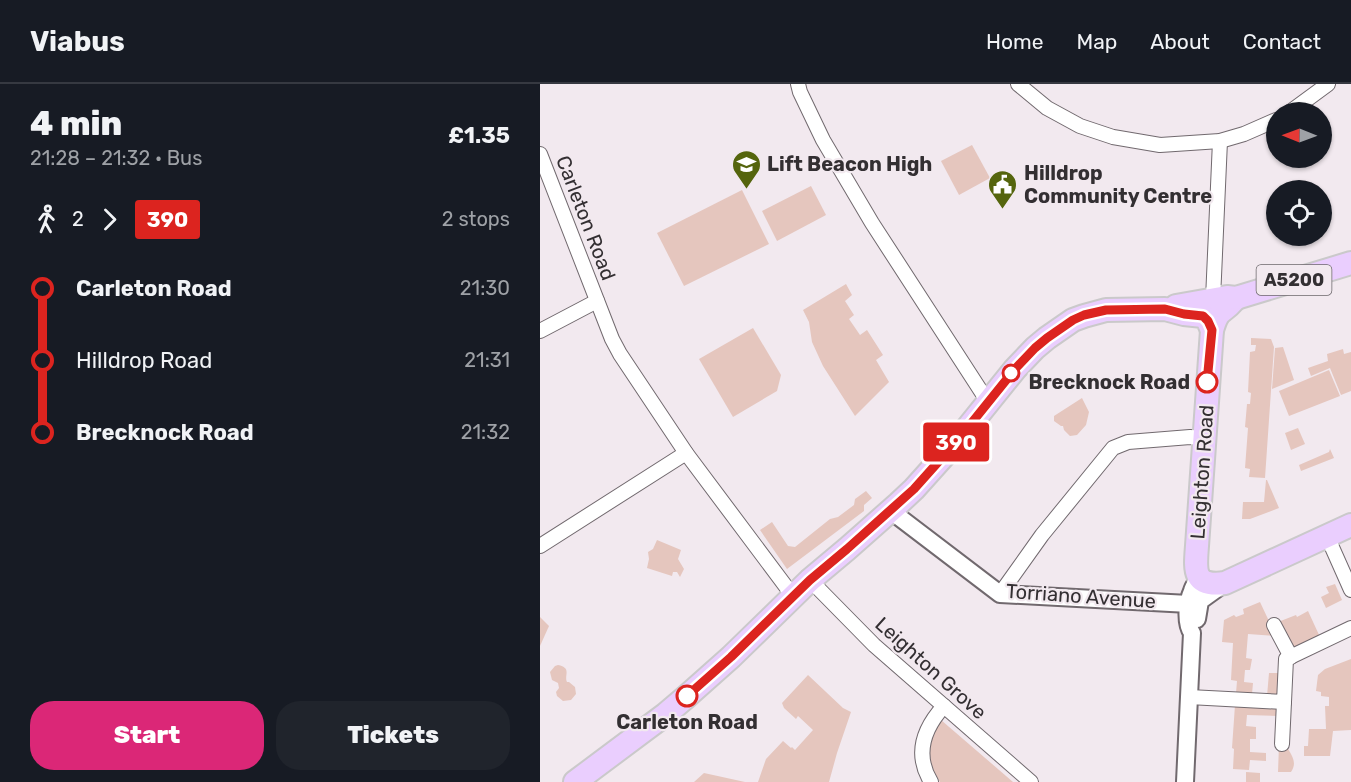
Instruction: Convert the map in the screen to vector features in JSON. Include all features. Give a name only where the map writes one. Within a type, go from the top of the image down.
[{"type":"main road","name":"A5200","points":[[574,782],[686,697],[810,580],[891,511],[926,477],[1035,348],[1073,320],[1106,310],[1165,309],[1213,299],[1236,298],[1351,263]]},
{"type":"main road","name":"A5200","points":[[1212,330],[1217,317],[1236,298]]},
{"type":"main road","name":"A5200","points":[[1165,309],[1203,316],[1212,330]]},
{"type":"main road","name":"Leighton Road","points":[[1199,578],[1196,568],[1212,330]]},
{"type":"main road","points":[[1199,578],[1212,584],[1225,583],[1351,525]]},
{"type":"street","points":[[798,84],[823,140],[860,203],[988,402]]},
{"type":"street","points":[[1018,84],[1047,108],[1068,120],[1113,137],[1160,145],[1220,141],[1266,124]]},
{"type":"street","points":[[1303,102],[1326,85]]},
{"type":"street","points":[[1213,299],[1220,141]]},
{"type":"street","name":"Carleton Road","points":[[540,154],[612,339],[620,354],[686,453],[793,596]]},
{"type":"street","points":[[540,331],[597,301]]},
{"type":"street","points":[[1000,594],[1042,535],[1113,448],[1128,442],[1204,438]]},
{"type":"street","points":[[540,546],[686,453]]},
{"type":"street","name":"Torriano Avenue","points":[[891,511],[1000,594],[1189,604]]},
{"type":"street","points":[[1327,536],[1351,590]]},
{"type":"street","name":"Leighton Road","points":[[1192,633],[1188,627],[1189,604],[1191,592],[1199,578]]},
{"type":"street","name":"Leighton Grove","points":[[810,580],[874,645],[1027,781]]},
{"type":"street","name":"Leighton Road","points":[[1185,782],[1192,633],[1196,628],[1200,601],[1225,583]]},
{"type":"street","points":[[1274,625],[1291,657]]},
{"type":"street","points":[[1282,744],[1286,659],[1351,628]]},
{"type":"street","points":[[1189,697],[1284,702]]},
{"type":"street","points":[[931,782],[924,766],[924,740],[929,725],[944,706]]},
{"type":"shaded area","points":[[972,145],[990,178],[959,195],[941,161]]},
{"type":"shaded area","points":[[811,186],[826,215],[777,241],[762,211]]},
{"type":"shaded area","points":[[742,190],[769,244],[684,286],[657,233]]},
{"type":"shaded area","points":[[846,284],[852,295],[845,301],[854,315],[849,319],[860,335],[867,330],[883,355],[876,360],[889,382],[855,416],[823,366],[812,342],[809,322],[803,310]]},
{"type":"shaded area","points":[[753,328],[781,375],[777,391],[733,417],[699,359]]},
{"type":"shaded area","points":[[1251,338],[1271,339],[1274,347],[1265,478],[1249,477],[1250,469],[1245,468],[1248,428],[1245,427],[1247,404],[1250,404],[1251,393],[1248,392],[1250,352],[1255,351],[1256,345],[1251,345]]},
{"type":"shaded area","points":[[1283,347],[1294,380],[1272,389],[1275,348]]},
{"type":"shaded area","points":[[1343,349],[1344,354],[1351,352],[1351,391],[1341,395],[1330,368],[1311,376],[1308,368],[1328,361],[1327,354]]},
{"type":"shaded area","points":[[1329,370],[1340,396],[1289,416],[1279,391]]},
{"type":"shaded area","points":[[1082,398],[1089,412],[1086,425],[1077,435],[1070,436],[1063,426],[1054,421],[1054,416]]},
{"type":"shaded area","points":[[1298,428],[1305,444],[1291,450],[1285,433]]},
{"type":"shaded area","points":[[1330,449],[1334,458],[1301,471],[1299,465],[1329,452]]},
{"type":"shaded area","points":[[1266,480],[1279,508],[1250,519],[1242,519],[1243,502],[1264,502]]},
{"type":"shaded area","points":[[866,491],[872,498],[864,505],[864,511],[787,569],[760,530],[772,522],[788,546],[795,547],[830,519],[838,517],[854,505],[855,499]]},
{"type":"shaded area","points":[[657,540],[681,550],[678,559],[684,569],[680,577],[677,572],[673,572],[672,576],[647,568],[648,552],[653,549]]},
{"type":"shaded area","points":[[1335,584],[1342,600],[1326,608],[1321,597],[1329,593],[1326,587]]},
{"type":"shaded area","points":[[1260,602],[1276,636],[1248,634],[1246,658],[1252,659],[1250,670],[1245,670],[1244,682],[1253,683],[1252,694],[1236,693],[1237,681],[1231,680],[1233,643],[1222,642],[1224,620],[1234,615],[1236,617],[1244,614],[1243,609]]},
{"type":"shaded area","points":[[1308,611],[1320,637],[1292,649],[1278,622],[1296,615],[1297,617]]},
{"type":"shaded area","points":[[540,617],[549,626],[540,646]]},
{"type":"shaded area","points":[[1351,659],[1351,730],[1333,731],[1330,756],[1304,756],[1304,746],[1308,746],[1309,729],[1326,729],[1325,706],[1329,706],[1329,697],[1321,696],[1321,692],[1316,691],[1318,675],[1325,669]]},
{"type":"shaded area","points":[[558,665],[565,668],[567,682],[575,687],[576,694],[571,700],[563,701],[557,696],[558,683],[552,680],[550,672]]},
{"type":"shaded area","points":[[1269,673],[1281,673],[1279,697],[1267,696]]},
{"type":"shaded area","points":[[808,675],[843,708],[851,712],[829,782],[758,782],[766,759],[783,741],[795,750],[813,730],[798,716],[796,719],[782,703]]},
{"type":"shaded area","points":[[1235,705],[1280,707],[1279,716],[1247,715],[1246,726],[1256,727],[1256,739],[1250,739],[1250,752],[1266,753],[1266,761],[1250,760],[1249,770],[1233,769]]},
{"type":"shaded area","points":[[941,720],[1013,782],[940,782],[932,767],[930,751],[933,735]]},
{"type":"shaded area","points":[[1279,745],[1286,745],[1292,755],[1294,765],[1291,772],[1278,772]]},
{"type":"shaded area","points":[[1246,772],[1260,773],[1260,782],[1246,782]]},
{"type":"shaded area","points":[[704,773],[745,782],[694,782]]},
{"type":"bus line","name":"390","points":[[687,696],[731,657],[810,580],[914,489],[957,441],[1015,369],[1035,348],[1073,320],[1094,312],[1127,309],[1165,309],[1203,316],[1212,330],[1207,382]]},
{"type":"place","name":"Lift Beacon High","points":[[746,190]]},
{"type":"place","name":"Hilldrop Community Centre","points":[[1003,210]]},
{"type":"place","name":"Brecknock Road","points":[[1207,382]]},
{"type":"place","name":"Carleton Road","points":[[687,696]]}]
